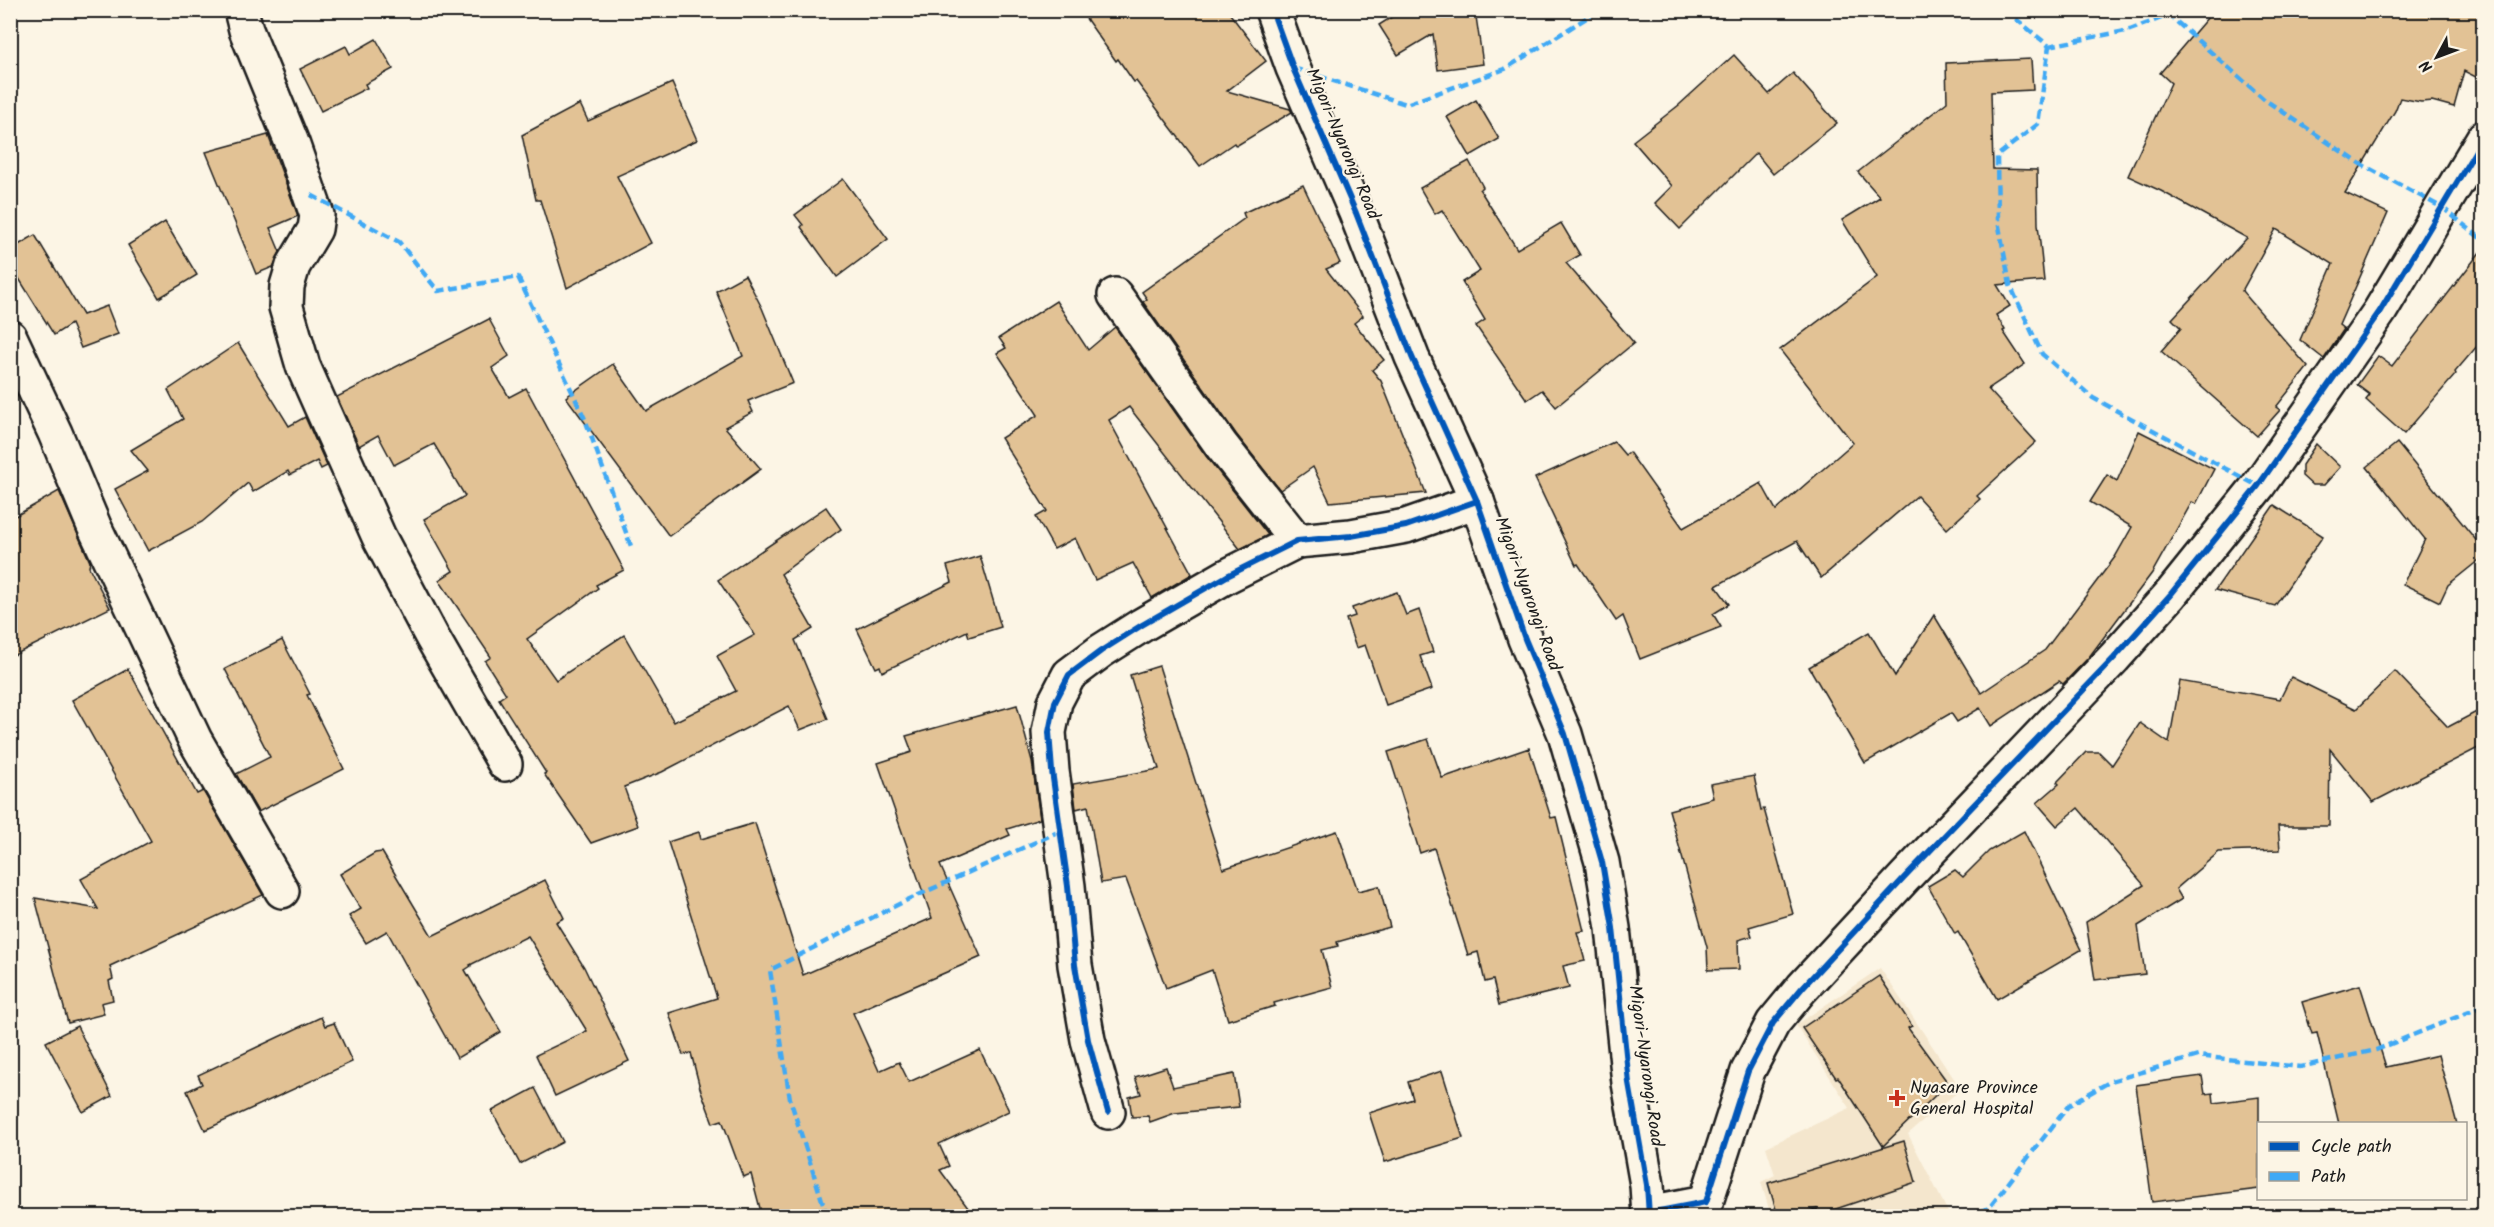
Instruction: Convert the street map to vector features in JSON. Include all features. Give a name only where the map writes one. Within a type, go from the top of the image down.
[{"type":"street","points":[[241,10],[246,30],[292,143],[317,215],[315,229],[293,266],[287,286],[286,307],[303,366],[379,537],[432,637],[506,764]]},
{"type":"street","name":"Migori-Nyarongi Road","points":[[1272,10],[1293,68],[1356,213],[1412,357],[1478,501],[1525,639],[1564,734],[1602,862],[1613,928],[1629,1083],[1647,1185],[1649,1215]]},
{"type":"street","points":[[1649,1215],[1709,1209],[1748,1071],[1773,1023],[1904,878],[2114,658],[2171,594],[2258,486],[2380,311],[2484,137]]},
{"type":"street","points":[[1115,295],[1221,445],[1297,541]]},
{"type":"street","points":[[10,337],[55,433],[94,526],[195,740],[282,891]]},
{"type":"street","points":[[1108,1112],[1088,1040],[1075,965],[1049,732],[1054,702],[1070,675],[1101,651],[1191,596],[1297,541],[1351,536],[1406,526],[1478,501]]},
{"type":"shaded area","name":"Nyasare Province General Hospital","points":[[1880,968],[1961,1089],[1908,1134],[1950,1216],[1771,1216],[1761,1182],[1775,1175],[1766,1147],[1850,1108],[1796,1025]]},
{"type":"building","points":[[1080,10],[1227,10],[1266,61],[1227,91],[1290,109],[1292,112],[1236,146],[1234,143],[1200,166],[1136,81],[1134,82],[1118,59],[1116,61]]},
{"type":"building","points":[[1403,10],[1475,10],[1483,64],[1438,70],[1433,34],[1398,55],[1379,25]]},
{"type":"building","points":[[2214,10],[2484,10],[2484,81],[2464,71],[2454,107],[2432,101],[2421,102],[2400,98],[2395,111],[2345,193],[2388,213],[2339,325],[2344,329],[2324,359],[2300,340],[2333,264],[2276,229],[2242,291],[2308,367],[2276,407],[2280,410],[2257,436],[2161,351],[2181,328],[2172,319],[2247,238],[2161,191],[2128,176],[2171,83],[2160,73]]},
{"type":"building","points":[[376,39],[393,69],[365,84],[367,88],[321,111],[300,69],[346,46],[350,54]]},
{"type":"building","points":[[1734,55],[1769,94],[1793,73],[1837,123],[1773,174],[1756,153],[1680,229],[1655,203],[1672,186],[1633,141],[1679,105]]},
{"type":"building","points":[[2031,59],[2033,90],[1991,92],[1993,169],[2037,170],[2038,224],[2044,281],[1997,285],[2010,306],[1996,315],[2005,330],[2003,331],[2025,364],[1988,389],[2036,442],[1977,496],[1980,499],[1947,529],[1917,496],[1821,578],[1797,541],[1716,586],[1729,604],[1713,614],[1721,627],[1640,659],[1623,616],[1616,621],[1578,564],[1576,565],[1535,478],[1614,442],[1625,455],[1629,452],[1683,528],[1761,483],[1776,510],[1853,443],[1780,350],[1877,277],[1842,220],[1880,197],[1858,172],[1947,102],[1946,63]]},
{"type":"building","points":[[672,83],[697,140],[617,176],[651,243],[567,288],[540,200],[536,200],[522,135],[580,104],[588,121]]},
{"type":"building","points":[[1476,100],[1499,139],[1470,156],[1447,117]]},
{"type":"building","points":[[268,135],[298,216],[270,228],[280,252],[273,267],[256,274],[206,152]]},
{"type":"building","points":[[1469,161],[1483,187],[1480,190],[1517,249],[1561,223],[1580,255],[1566,263],[1634,343],[1556,407],[1542,390],[1527,400],[1476,326],[1485,320],[1462,282],[1480,271],[1442,210],[1435,214],[1420,188]]},
{"type":"building","points":[[843,179],[888,239],[837,277],[795,215]]},
{"type":"building","points":[[1303,185],[1340,263],[1326,269],[1363,316],[1354,323],[1384,360],[1372,370],[1381,381],[1426,493],[1330,502],[1313,467],[1280,490],[1236,434],[1143,302],[1147,299],[1142,292],[1245,218],[1243,213]]},
{"type":"building","points":[[165,222],[197,275],[159,298],[128,245]]},
{"type":"building","points":[[35,235],[83,315],[107,306],[118,334],[81,348],[71,324],[54,335],[10,264],[10,250]]},
{"type":"building","points":[[2484,247],[2484,338],[2404,434],[2366,400],[2370,395],[2357,385],[2378,356],[2392,366]]},
{"type":"building","points":[[745,275],[762,308],[793,383],[748,401],[753,412],[725,427],[761,469],[669,536],[566,397],[613,364],[646,411],[743,356],[716,291]]},
{"type":"building","points":[[1056,301],[1088,350],[1115,327],[1206,456],[1268,535],[1240,549],[1129,407],[1109,420],[1192,574],[1152,598],[1133,563],[1095,580],[1075,538],[1054,549],[1036,517],[1047,511],[1001,438],[1038,415],[997,353],[1006,348],[999,338]]},
{"type":"building","points":[[489,319],[509,356],[492,368],[509,397],[526,388],[624,570],[596,585],[598,588],[527,639],[556,680],[624,635],[674,722],[736,691],[717,656],[755,635],[718,580],[826,507],[841,529],[781,574],[813,629],[795,640],[828,719],[800,730],[789,706],[662,772],[624,787],[638,826],[591,843],[544,774],[546,773],[499,699],[506,694],[485,661],[491,657],[439,580],[453,571],[424,519],[465,496],[434,444],[394,465],[378,435],[359,446],[337,397]]},
{"type":"building","points":[[238,343],[289,426],[305,417],[327,466],[321,469],[317,461],[290,475],[288,471],[253,492],[248,483],[202,522],[148,551],[115,489],[148,471],[131,450],[183,419],[168,390]]},
{"type":"building","points":[[2139,431],[2214,469],[2196,504],[2192,502],[2152,573],[2089,657],[2063,684],[2059,681],[1991,726],[1980,708],[1957,722],[1951,713],[1865,763],[1809,667],[1869,632],[1895,676],[1934,615],[1981,693],[2045,650],[2115,557],[2132,527],[2090,502],[2107,475],[2117,481]]},
{"type":"building","points":[[2397,443],[2484,550],[2484,556],[2448,585],[2440,602],[2403,584],[2425,539],[2367,467]]},
{"type":"building","points":[[2316,444],[2340,467],[2324,485],[2312,485],[2302,476],[2302,465]]},
{"type":"building","points":[[59,491],[90,562],[89,567],[110,608],[10,657],[10,519]]},
{"type":"building","points":[[2274,505],[2323,536],[2275,606],[2215,590]]},
{"type":"building","points":[[980,556],[1001,627],[969,637],[967,631],[882,672],[880,666],[876,668],[857,629],[952,582],[947,566]]},
{"type":"building","points":[[1397,592],[1406,615],[1419,610],[1433,652],[1420,656],[1432,689],[1386,705],[1365,645],[1356,648],[1346,619],[1355,616],[1352,608]]},
{"type":"building","points":[[282,640],[310,694],[307,695],[344,769],[258,812],[236,774],[270,757],[225,669]]},
{"type":"building","points":[[1159,666],[1223,869],[1337,831],[1358,891],[1379,886],[1390,927],[1337,942],[1338,946],[1322,950],[1332,987],[1274,1003],[1275,1006],[1228,1020],[1212,970],[1166,988],[1126,879],[1101,883],[1088,806],[1076,809],[1073,784],[1159,769],[1130,675]]},
{"type":"building","points":[[128,669],[197,794],[203,791],[263,895],[110,966],[113,979],[109,981],[113,1000],[101,1003],[104,1014],[68,1023],[35,898],[98,909],[81,879],[151,841],[72,700]]},
{"type":"building","points":[[2395,671],[2448,727],[2484,708],[2484,745],[2373,802],[2330,749],[2329,826],[2278,826],[2280,850],[2219,852],[2176,889],[2182,899],[2138,926],[2145,974],[2095,980],[2086,922],[2144,885],[2078,808],[2057,826],[2037,803],[2059,784],[2057,782],[2086,752],[2099,752],[2112,765],[2140,723],[2169,743],[2180,681],[2280,699],[2291,677],[2356,709]]},
{"type":"building","points":[[1017,705],[1032,761],[1040,819],[1007,829],[1010,835],[940,865],[981,957],[853,1013],[879,1071],[899,1062],[909,1082],[980,1050],[1009,1111],[939,1144],[949,1166],[940,1170],[974,1216],[762,1216],[751,1174],[743,1177],[722,1120],[713,1123],[700,1088],[691,1053],[683,1055],[669,1013],[717,998],[668,842],[699,832],[701,839],[755,823],[803,975],[932,918],[878,763],[912,752],[906,736]]},
{"type":"building","points":[[1428,739],[1442,778],[1529,748],[1551,818],[1556,817],[1584,931],[1577,932],[1585,961],[1563,966],[1569,988],[1499,1005],[1493,980],[1485,982],[1478,952],[1468,955],[1434,848],[1420,853],[1388,752]]},
{"type":"building","points":[[1754,776],[1761,810],[1764,809],[1793,914],[1749,927],[1752,936],[1738,940],[1739,969],[1708,970],[1707,947],[1669,810],[1713,798],[1710,784]]},
{"type":"building","points":[[2024,831],[2081,950],[1997,999],[1958,932],[1955,934],[1928,886],[1955,870],[1963,877],[1989,851]]},
{"type":"building","points":[[382,852],[432,936],[545,880],[564,918],[556,922],[584,967],[629,1061],[555,1096],[536,1055],[587,1031],[528,936],[470,965],[465,970],[501,1032],[457,1058],[387,931],[366,943],[349,916],[361,909],[340,874],[375,853]]},
{"type":"building","points":[[1879,976],[1912,1026],[1908,1028],[1948,1083],[1883,1146],[1838,1077],[1836,1078],[1802,1028]]},
{"type":"building","points":[[2360,985],[2386,1067],[2438,1055],[2456,1122],[2339,1122],[2317,1033],[2312,1034],[2302,1002]]},
{"type":"building","points":[[321,1017],[325,1026],[334,1023],[352,1062],[205,1130],[187,1091],[202,1084],[198,1075]]},
{"type":"building","points":[[77,1026],[112,1096],[83,1112],[46,1042]]},
{"type":"building","points":[[1166,1067],[1173,1087],[1234,1074],[1239,1107],[1175,1113],[1150,1122],[1148,1116],[1132,1117],[1129,1097],[1141,1094],[1135,1077]]},
{"type":"building","points":[[1442,1071],[1463,1138],[1385,1162],[1369,1113],[1413,1099],[1408,1082]]},
{"type":"building","points":[[2202,1076],[2205,1094],[2213,1093],[2214,1103],[2259,1097],[2257,1189],[2152,1202],[2136,1085]]},
{"type":"building","points":[[535,1088],[563,1142],[520,1164],[492,1111]]},
{"type":"building","points":[[1904,1141],[1916,1182],[1818,1215],[1817,1209],[1791,1216],[1778,1216],[1768,1183]]},
{"type":"marked path","points":[[1293,68],[1406,104],[1505,69],[1599,10]]},
{"type":"marked path","points":[[2005,10],[2049,46],[2038,124],[1997,156],[1998,221],[2010,285],[2042,354],[2093,398],[2258,486]]},
{"type":"marked path","points":[[2049,46],[2130,30],[2169,15],[2265,100],[2359,163],[2443,208],[2484,241]]},
{"type":"marked path","points":[[311,195],[399,242],[438,291],[518,277],[585,419],[632,549]]},
{"type":"marked path","points":[[827,1216],[790,1099],[770,970],[903,902],[1060,831]]},
{"type":"marked path","points":[[1967,1216],[1989,1208],[2069,1105],[2111,1081],[2198,1056],[2300,1067],[2376,1050],[2484,1006]]},
{"type":"cycle path","points":[[1272,10],[1293,68],[1356,213],[1412,357],[1477,501],[1525,639],[1565,734],[1602,862],[1613,928],[1629,1083],[1647,1185],[1649,1216]]},
{"type":"cycle path","points":[[1649,1213],[1706,1202],[1748,1071],[1773,1023],[1802,988],[1904,878],[2114,658],[2171,594],[2258,486],[2380,311],[2484,137]]},
{"type":"cycle path","points":[[1108,1112],[1088,1040],[1075,965],[1068,886],[1052,771],[1049,732],[1055,702],[1069,675],[1142,625],[1227,576],[1297,541],[1351,536],[1406,526],[1477,501]]},
{"type":"place","name":"Nyasare Province General Hospital","points":[[1897,1098]]}]
